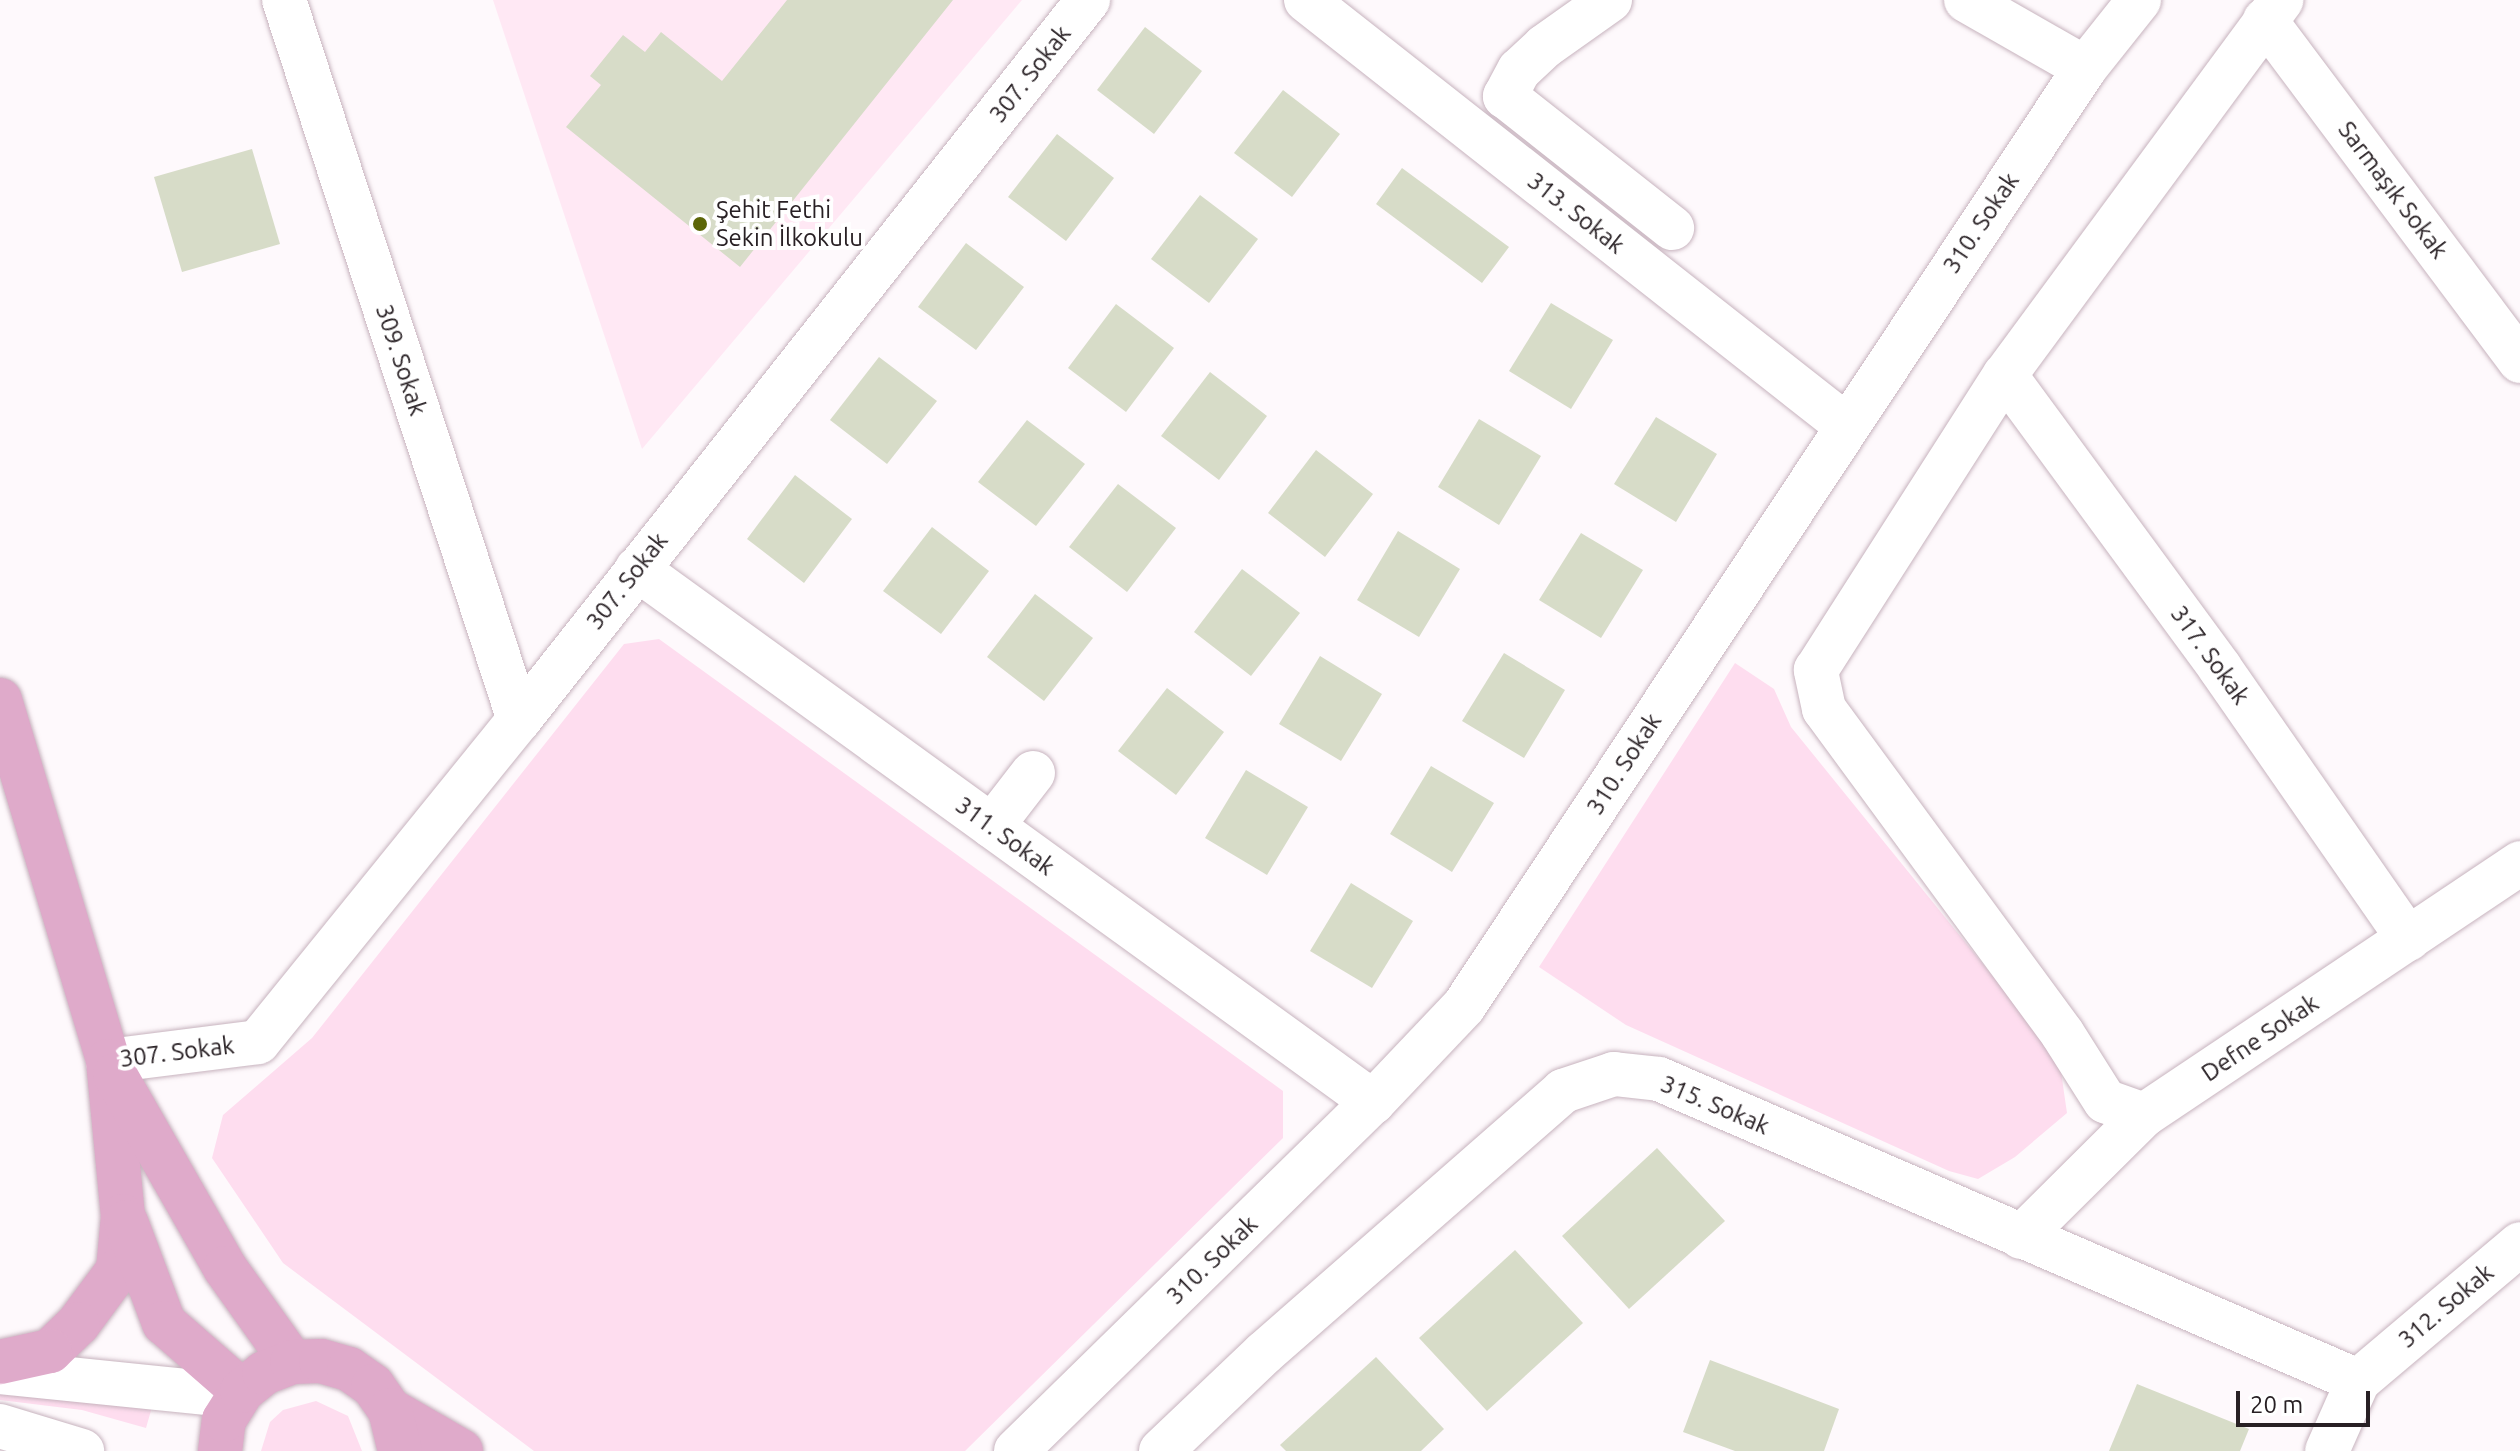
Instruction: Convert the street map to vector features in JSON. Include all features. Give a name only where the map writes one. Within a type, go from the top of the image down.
[{"type":"main road","points":[[0,700],[108,1061],[123,1216],[118,1270],[78,1324],[50,1351],[0,1362]]},
{"type":"main road","points":[[108,1061],[225,1268],[292,1362]]},
{"type":"main road","points":[[123,1216],[164,1323],[240,1394]]},
{"type":"main road","points":[[220,1451],[224,1420],[240,1394],[264,1373],[292,1362],[321,1361],[349,1369],[373,1386],[395,1430],[461,1451]]},
{"type":"street","name":"309. Sokak","points":[[284,0],[519,720]]},
{"type":"street","name":"307. Sokak","points":[[108,1061],[258,1042],[519,720],[1088,0]]},
{"type":"street","name":"313. Sokak","points":[[1306,0],[1847,426]]},
{"type":"street","points":[[1610,0],[1545,46],[1519,70],[1505,96],[1672,228]]},
{"type":"street","name":"310. Sokak","points":[[1016,1451],[1373,1102],[1464,1006],[2085,68],[2139,0]]},
{"type":"street","points":[[1969,1],[2085,68]]},
{"type":"street","points":[[2144,1115],[2105,1101],[2062,1033],[1824,709],[1816,670],[2005,375],[2273,10]]},
{"type":"street","name":"Sarmaşık Sokak","points":[[2273,10],[2520,361]]},
{"type":"street","name":"317. Sokak","points":[[2005,375],[2220,668],[2408,939]]},
{"type":"street","name":"311. Sokak","points":[[637,569],[1373,1102]]},
{"type":"street","points":[[992,826],[1033,773]]},
{"type":"street","name":"Defne Sokak","points":[[2021,1237],[2144,1115],[2408,939],[2518,872]]},
{"type":"street","name":"315. Sokak","points":[[1161,1451],[1264,1353],[1563,1091],[1614,1074],[1659,1079],[2358,1381]]},
{"type":"street","name":"312. Sokak","points":[[2327,1451],[2358,1381],[2520,1244]]},
{"type":"street","points":[[0,1372],[240,1394]]},
{"type":"street","points":[[0,1426],[82,1451]]},
{"type":"shaded area","name":"Şehit Fethi Sekin İlkokulu","points":[[493,0],[1022,0],[642,449]]},
{"type":"shaded area","points":[[659,639],[1283,1091],[1283,1138],[965,1451],[534,1451],[283,1263],[212,1158],[223,1115],[312,1038],[624,644]]},
{"type":"shaded area","points":[[1735,663],[1774,689],[1791,727],[2059,1058],[2067,1113],[2015,1157],[1978,1179],[1949,1171],[1626,1025],[1539,967]]},
{"type":"shaded area","points":[[0,1392],[152,1407],[146,1428],[82,1410],[0,1400]]},
{"type":"shaded area","points":[[316,1401],[348,1416],[362,1451],[261,1451],[270,1422],[283,1410]]},
{"type":"building","points":[[787,0],[953,0],[740,267],[566,127],[601,85],[590,76],[623,35],[645,52],[661,32],[722,81]]},
{"type":"building","points":[[1145,27],[1202,71],[1154,134],[1097,90]]},
{"type":"building","points":[[1283,90],[1340,134],[1292,197],[1234,153]]},
{"type":"building","points":[[1057,134],[1114,178],[1066,241],[1008,197]]},
{"type":"building","points":[[252,149],[280,244],[182,272],[154,177]]},
{"type":"building","points":[[1402,168],[1509,247],[1482,283],[1376,204]]},
{"type":"building","points":[[1200,195],[1258,239],[1209,303],[1151,259]]},
{"type":"building","points":[[966,243],[1024,287],[976,350],[918,307]]},
{"type":"building","points":[[1551,303],[1613,340],[1571,409],[1509,371]]},
{"type":"building","points":[[1116,304],[1174,348],[1126,412],[1068,368]]},
{"type":"building","points":[[879,357],[937,401],[887,464],[830,420]]},
{"type":"building","points":[[1210,372],[1267,416],[1219,480],[1161,436]]},
{"type":"building","points":[[1656,417],[1717,454],[1676,522],[1614,484]]},
{"type":"building","points":[[1479,419],[1541,456],[1499,525],[1438,487]]},
{"type":"building","points":[[1027,420],[1085,464],[1036,526],[978,482]]},
{"type":"building","points":[[1316,450],[1373,494],[1325,557],[1268,513]]},
{"type":"building","points":[[795,475],[852,519],[804,583],[747,539]]},
{"type":"building","points":[[1118,484],[1176,528],[1127,592],[1069,547]]},
{"type":"building","points":[[932,527],[989,571],[941,634],[883,591]]},
{"type":"building","points":[[1398,531],[1460,569],[1419,637],[1357,600]]},
{"type":"building","points":[[1581,533],[1643,570],[1601,638],[1539,600]]},
{"type":"building","points":[[1242,569],[1300,613],[1251,676],[1194,632]]},
{"type":"building","points":[[1035,594],[1093,638],[1044,701],[987,657]]},
{"type":"building","points":[[1504,653],[1565,690],[1524,758],[1462,721]]},
{"type":"building","points":[[1320,656],[1382,694],[1341,761],[1279,724]]},
{"type":"building","points":[[1167,688],[1224,732],[1176,795],[1118,751]]},
{"type":"building","points":[[1431,766],[1494,803],[1452,872],[1390,834]]},
{"type":"building","points":[[1246,770],[1308,807],[1267,875],[1205,838]]},
{"type":"building","points":[[1351,883],[1413,921],[1372,988],[1310,951]]},
{"type":"building","points":[[1657,1148],[1725,1221],[1629,1309],[1562,1236]]},
{"type":"building","points":[[1515,1250],[1583,1323],[1487,1411],[1419,1338]]},
{"type":"building","points":[[1376,1357],[1444,1429],[1421,1451],[1286,1451],[1280,1445]]},
{"type":"building","points":[[1710,1360],[1839,1409],[1824,1451],[1735,1451],[1683,1432]]},
{"type":"building","points":[[2137,1384],[2249,1429],[2240,1451],[2109,1451]]},
{"type":"place","name":"Şehit Fethi Sekin İlkokulu","points":[[700,224]]}]
